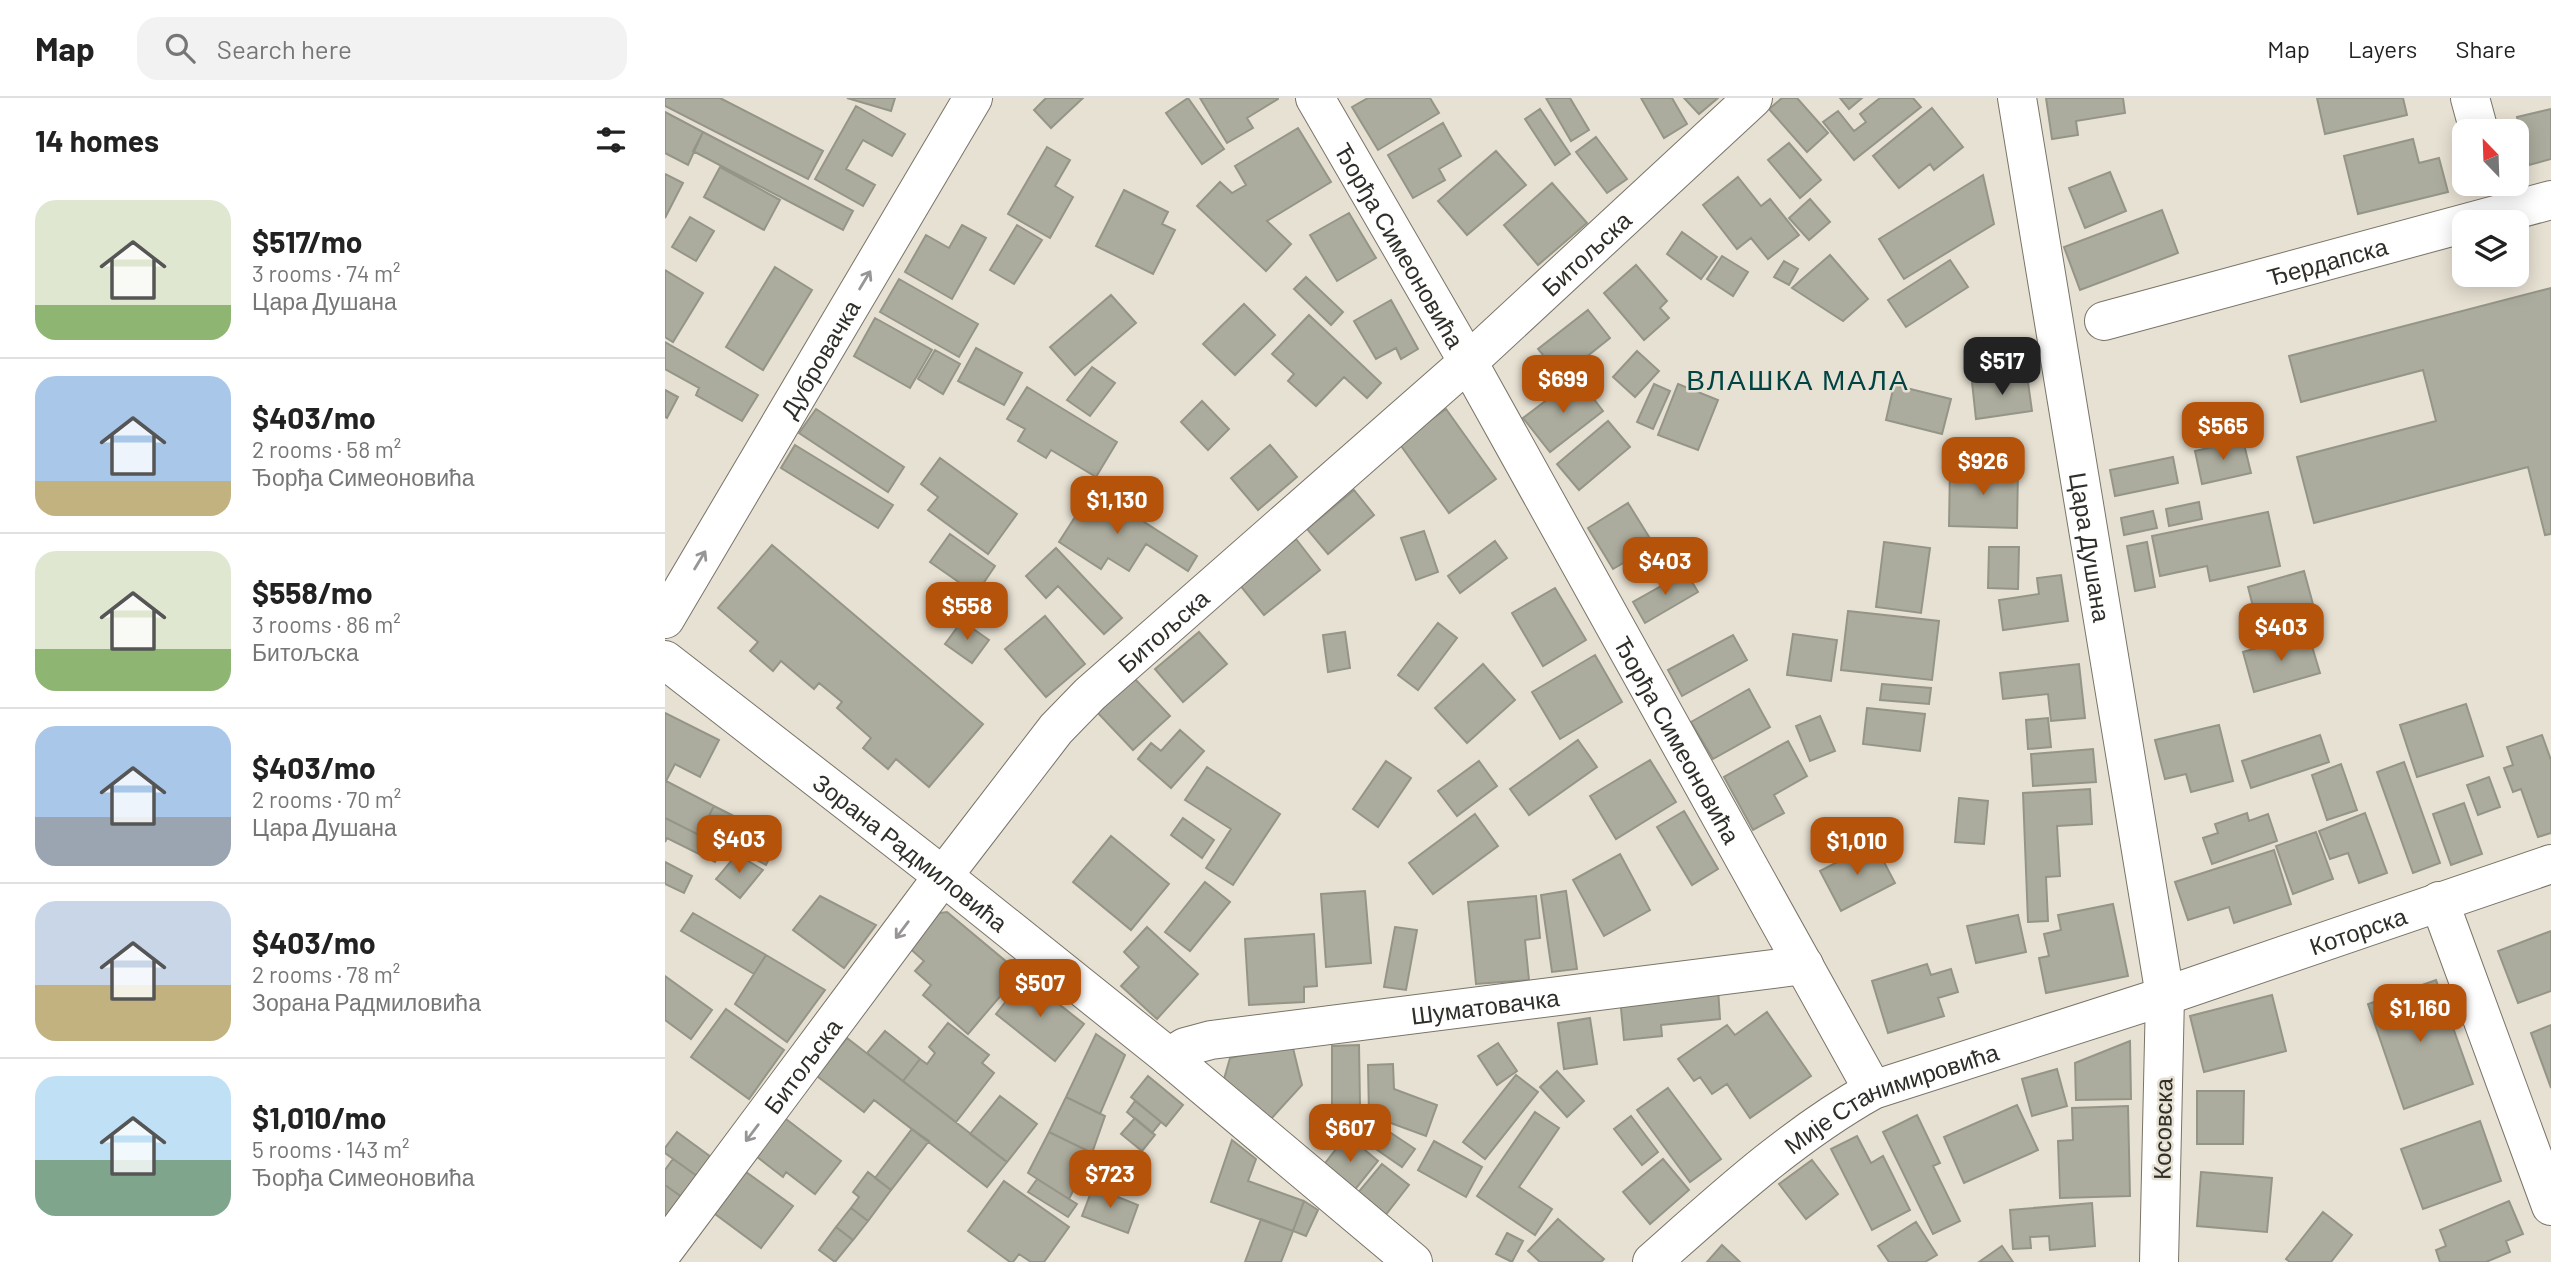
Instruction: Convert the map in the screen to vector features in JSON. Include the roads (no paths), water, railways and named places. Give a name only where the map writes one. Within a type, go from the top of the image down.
[{"type":"street","name":"Дубровачка","points":[[665,619],[973,98]]},
{"type":"street","name":"Ђорђа Симеоновића","points":[[1315,98],[1468,362],[1873,1090]]},
{"type":"street","name":"Битољска","points":[[665,1249],[1056,729],[1090,694],[1468,362],[1753,98]]},
{"type":"street","name":"Цара Душана","points":[[2017,98],[2165,996]]},
{"type":"street","points":[[2470,98],[2476,119]]},
{"type":"street","name":"Ђердапска","points":[[2104,321],[2498,198],[2551,200]]},
{"type":"street","name":"Зорана Радмиловића","points":[[665,660],[943,876],[1169,1057],[1413,1262]]},
{"type":"street","name":"Которска","points":[[2165,996],[2551,864]]},
{"type":"street","points":[[2439,901],[2551,1206]]},
{"type":"street","name":"Шуматовачка","points":[[1169,1057],[1185,1047],[1211,1040],[1804,965]]},
{"type":"street","name":"Мије Станимировића","points":[[1652,1262],[1790,1143],[1835,1111],[1873,1090],[2165,996]]},
{"type":"street","name":"Косовска","points":[[2159,1262],[2165,996]]},
{"type":"district","name":"ВЛАШКА МАЛА","points":[[1798,379]]}]
